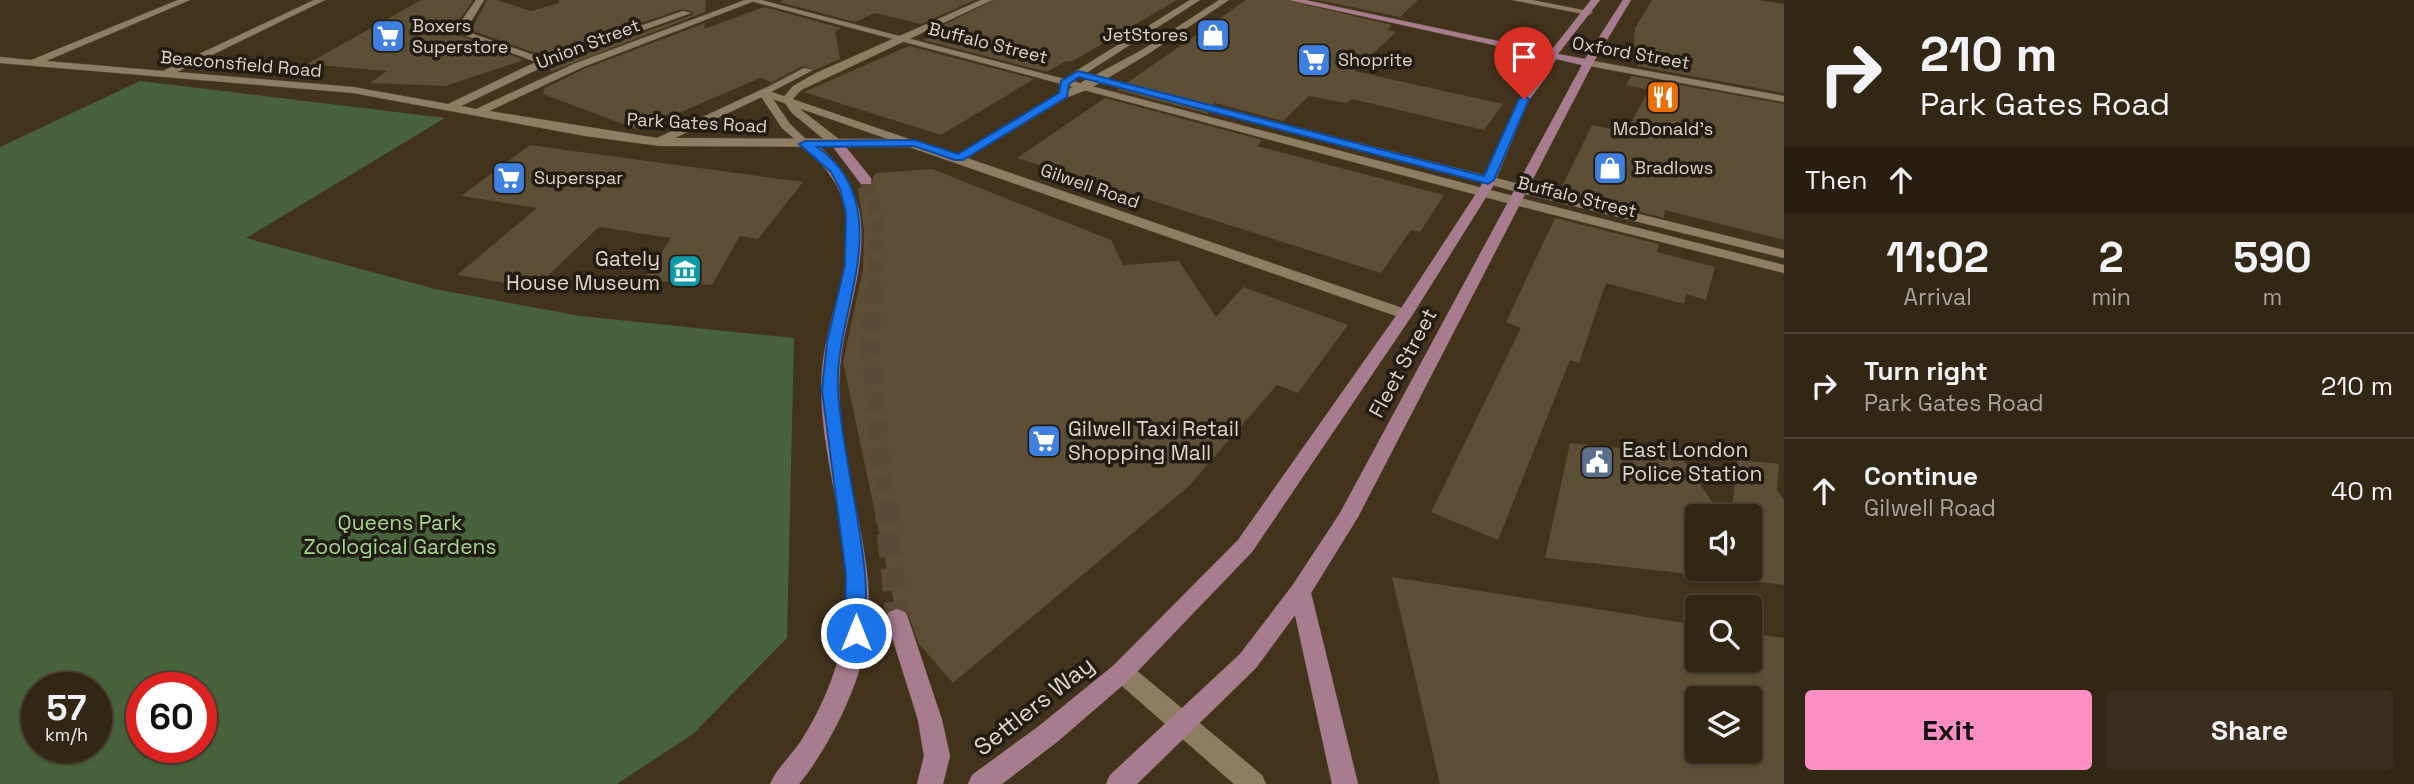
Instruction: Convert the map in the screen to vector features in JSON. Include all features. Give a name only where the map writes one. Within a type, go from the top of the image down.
[{"type":"main road","name":"Oxford Street","points":[[1293,0],[1591,58]]},
{"type":"main road","name":"Fleet Street","points":[[1122,672],[1245,546],[1405,314],[1485,186],[1524,99],[1554,52],[1596,0]]},
{"type":"main road","name":"Fleet Street","points":[[1185,723],[1248,661],[1300,592],[1348,517],[1591,58],[1627,0]]},
{"type":"main road","points":[[836,143],[866,181]]},
{"type":"main road","points":[[783,784],[812,747],[839,688],[856,633],[856,575],[830,390],[834,342],[852,265],[852,213],[846,189],[836,170],[805,144]]},
{"type":"main road","points":[[1300,592],[1345,784]]},
{"type":"main road","points":[[897,618],[930,720],[937,756],[930,784]]},
{"type":"main road","name":"Settlers Way","points":[[981,784],[1048,734],[1122,672]]},
{"type":"main road","points":[[1119,784],[1185,723]]},
{"type":"street","points":[[31,63],[186,0]]},
{"type":"street","points":[[143,73],[298,0]]},
{"type":"street","points":[[163,75],[321,0]]},
{"type":"street","points":[[480,0],[477,9],[464,24],[462,31],[465,34],[545,62]]},
{"type":"street","name":"Union Street","points":[[452,106],[545,62],[723,0]]},
{"type":"street","name":"Union Street","points":[[478,112],[517,91],[565,71],[752,0]]},
{"type":"street","name":"Buffalo Street","points":[[752,0],[881,36],[914,33],[1098,79],[1784,270]]},
{"type":"street","name":"Buffalo Street","points":[[794,0],[1064,89],[1085,88],[1485,186]]},
{"type":"street","points":[[914,33],[988,0]]},
{"type":"street","points":[[959,158],[1064,89],[1078,74],[1196,0]]},
{"type":"street","points":[[1085,88],[1225,0]]},
{"type":"street","points":[[1516,0],[1589,12]]},
{"type":"street","points":[[836,143],[796,111],[787,99],[806,82],[897,34]]},
{"type":"street","points":[[660,142],[881,36]]},
{"type":"street","name":"Oxford Street","points":[[1591,58],[1784,89]]},
{"type":"street","name":"Oxford Street","points":[[1591,58],[1784,99]]},
{"type":"street","name":"Beaconsfield Road","points":[[0,60],[353,90],[478,112]]},
{"type":"street","points":[[763,92],[773,110],[805,144]]},
{"type":"street","name":"Gilwell Road","points":[[763,92],[1405,314]]},
{"type":"street","name":"Park Gates Road","points":[[478,112],[584,132],[660,142],[915,143]]},
{"type":"street","name":"Buffalo Street","points":[[1519,195],[1784,254]]},
{"type":"street","points":[[1122,672],[1185,723],[1253,784]]},
{"type":"green space","name":"Queens Park Zoological Gardens","points":[[140,81],[445,118],[246,238],[435,289],[580,316],[794,338],[787,638],[693,734],[617,784],[0,784],[0,147]]},
{"type":"building","points":[[421,0],[473,0],[458,22],[457,34],[524,60],[445,86],[370,83],[387,71],[307,64]]},
{"type":"building","points":[[487,0],[497,0],[531,11],[559,3],[559,0],[706,0],[705,12],[550,72],[552,66],[692,15],[693,12],[682,9],[557,52],[557,49],[541,55],[471,30]]},
{"type":"building","points":[[975,0],[921,24],[875,13],[855,22],[779,2]]},
{"type":"building","points":[[994,0],[1177,0],[1073,61],[1064,62],[1047,72],[923,40],[945,30],[938,28]]},
{"type":"building","points":[[1246,0],[1286,0],[1392,25],[1387,30],[1396,32],[1354,71],[1503,104],[1484,130],[1352,99],[1346,103],[1309,96],[1283,121],[1215,103],[1205,109],[1209,114],[1273,131],[1117,90]]},
{"type":"building","points":[[1318,0],[1418,0],[1400,17]]},
{"type":"building","points":[[1652,0],[1758,0],[1784,4],[1784,93],[1637,66],[1642,57],[1633,53],[1635,28]]},
{"type":"building","points":[[764,7],[841,28],[835,31],[840,59],[815,70],[803,66],[772,82],[760,78],[639,130],[543,94],[545,88],[584,69],[705,23],[704,29]]},
{"type":"building","points":[[909,46],[1034,79],[941,135],[804,92]]},
{"type":"building","points":[[1631,76],[1784,104],[1784,240],[1665,210],[1664,218],[1567,193],[1569,190],[1561,188],[1592,125],[1626,132],[1649,90],[1626,85]]},
{"type":"building","points":[[1105,98],[1262,140],[1257,146],[1444,195],[1420,232],[1411,230],[1381,273],[1017,158]]},
{"type":"building","points":[[530,145],[803,182],[758,239],[740,236],[712,285],[644,280],[671,238],[599,227],[535,288],[457,275],[537,208],[461,196]]},
{"type":"building","name":"Gilwell Taxi Retail Shopping Mall","points":[[932,169],[1111,240],[1123,265],[1179,261],[1216,317],[1243,287],[1348,325],[1298,393],[1277,385],[1188,487],[953,683],[919,644],[907,611],[895,607],[843,362],[863,269],[864,230],[858,188],[873,186],[873,176],[877,173]]},
{"type":"building","points":[[1555,218],[1659,244],[1657,252],[1715,267],[1706,300],[1686,294],[1684,304],[1606,283],[1579,363],[1570,360],[1498,540],[1431,512],[1521,328],[1506,322]]},
{"type":"building","points":[[1570,443],[1679,454],[1714,504],[1685,504],[1685,574],[1545,558]]},
{"type":"building","points":[[1737,460],[1779,464],[1777,490],[1784,500],[1784,585],[1750,581],[1762,581],[1762,504],[1732,504]]},
{"type":"building","points":[[1392,577],[1685,623],[1685,672],[1762,672],[1762,635],[1784,638],[1784,784],[1440,784]]},
{"type":"tunnel","points":[[866,181],[878,220],[874,287]]},
{"type":"tunnel","points":[[874,286],[870,347],[885,502]]},
{"type":"tunnel","points":[[885,500],[897,618]]},
{"type":"place","name":"JetStores","points":[[1213,35]]},
{"type":"place","name":"Boxers Superstore","points":[[388,36]]},
{"type":"place","name":"Shoprite","points":[[1314,60]]},
{"type":"place","name":"McDonald's","points":[[1663,97]]},
{"type":"place","name":"Bradlows","points":[[1610,168]]},
{"type":"place","name":"Superspar","points":[[509,178]]},
{"type":"place","name":"Gately House Museum","points":[[685,271]]},
{"type":"place","name":"Gilwell Taxi Retail Shopping Mall","points":[[1044,441]]},
{"type":"place","name":"East London Police Station","points":[[1597,462]]},
{"type":"route","points":[[856,633],[856,575],[830,390],[834,342],[852,265],[852,213],[846,189],[836,170],[805,144],[915,143],[959,158],[1064,95],[1064,83],[1078,74],[1488,180],[1524,99]]}]
